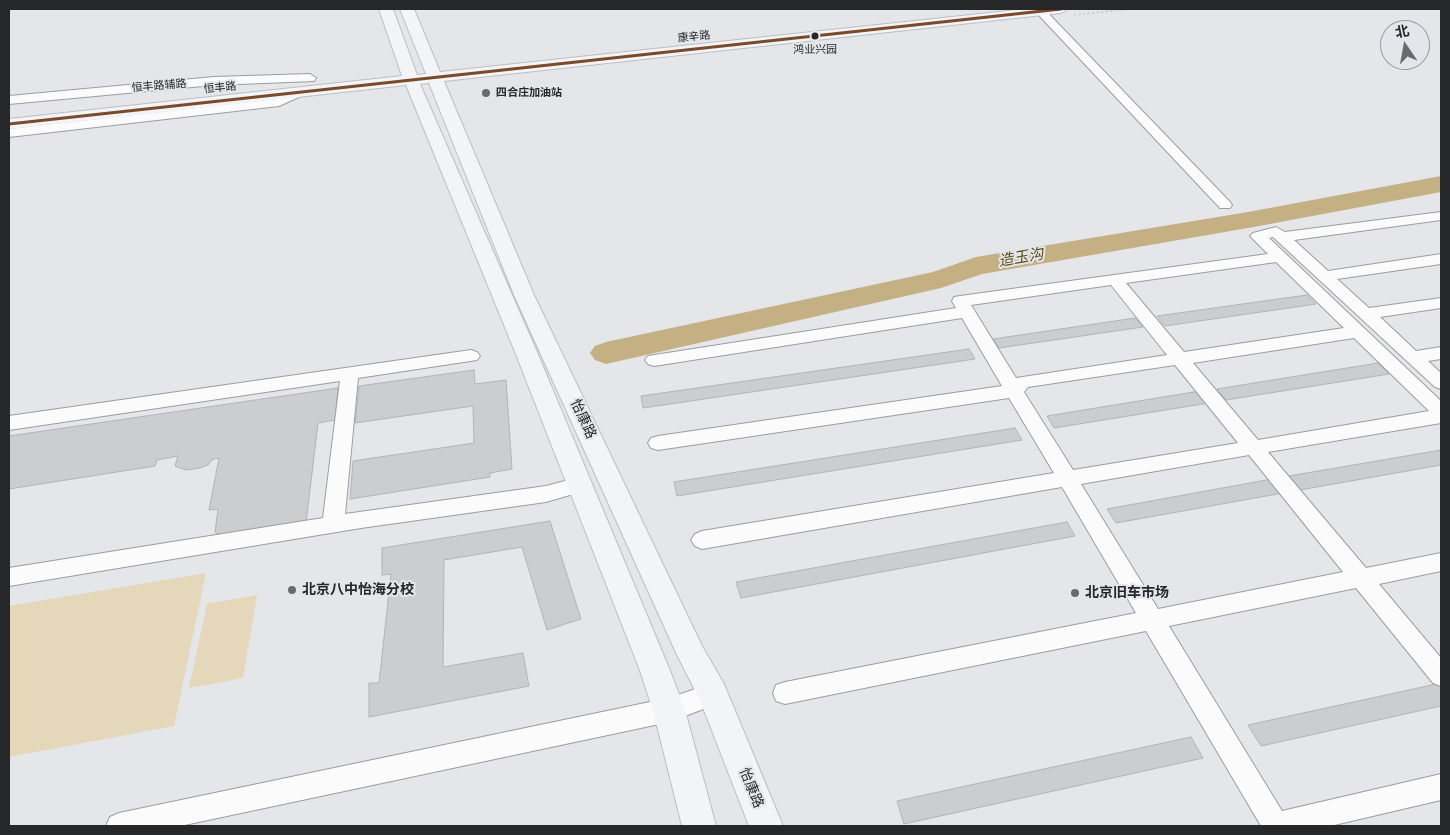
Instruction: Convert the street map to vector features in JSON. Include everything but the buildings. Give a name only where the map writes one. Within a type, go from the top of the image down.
[{"type":"main road","name":"怡康路","points":[[386,9],[409,74],[580,485],[669,710],[699,826]]},
{"type":"main road","name":"怡康路","points":[[407,9],[524,295],[692,655],[713,694],[766,826]]},
{"type":"main road","name":"康辛路","points":[[433,71],[957,9]]},
{"type":"main road","name":"康辛路","points":[[433,71],[1062,9]]},
{"type":"main road","name":"恒丰路","points":[[9,124],[298,93],[433,71]]},
{"type":"main road","name":"恒丰路","points":[[9,110],[310,78],[409,74]]},
{"type":"street","points":[[1042,12],[1225,205]]},
{"type":"street","name":"恒丰路辅路","points":[[9,100],[214,81],[310,78]]},
{"type":"street","points":[[9,133],[279,102],[298,93]]},
{"type":"street","points":[[1282,237],[1439,218]]},
{"type":"street","points":[[1441,383],[1276,232],[1258,236],[1441,412]]},
{"type":"street","points":[[1280,257],[960,302],[1275,826],[1441,787]]},
{"type":"street","points":[[1325,276],[1441,259]]},
{"type":"street","points":[[1115,280],[1441,675]]},
{"type":"street","points":[[1366,314],[1441,303]]},
{"type":"street","points":[[654,360],[967,312]]},
{"type":"street","points":[[658,444],[1014,391],[1023,382],[1358,332]]},
{"type":"street","points":[[1413,357],[1441,353]]},
{"type":"street","points":[[9,423],[471,356]]},
{"type":"street","points":[[333,525],[350,373]]},
{"type":"street","points":[[702,540],[1441,416]]},
{"type":"street","points":[[9,577],[333,525],[546,494],[580,485]]},
{"type":"street","points":[[785,693],[1441,562]]},
{"type":"street","points":[[119,826],[669,710],[713,694]]},
{"type":"path","points":[[1042,12],[1128,9]]},
{"type":"shaded area","points":[[206,573],[174,726],[9,757],[9,606]]},
{"type":"shaded area","points":[[257,595],[243,678],[189,688],[207,604]]},
{"type":"waterway","name":"造玉沟","points":[[606,353],[941,279],[976,266],[1248,220],[1441,184]]},
{"type":"transit line","points":[[9,124],[1061,9]]},
{"type":"place","name":"鸿业兴园","points":[[815,36]]},
{"type":"place","name":"四合庄加油站","points":[[486,93]]},
{"type":"place","name":"北京八中怡海分校","points":[[292,590]]},
{"type":"place","name":"北京旧车市场","points":[[1075,593]]}]
